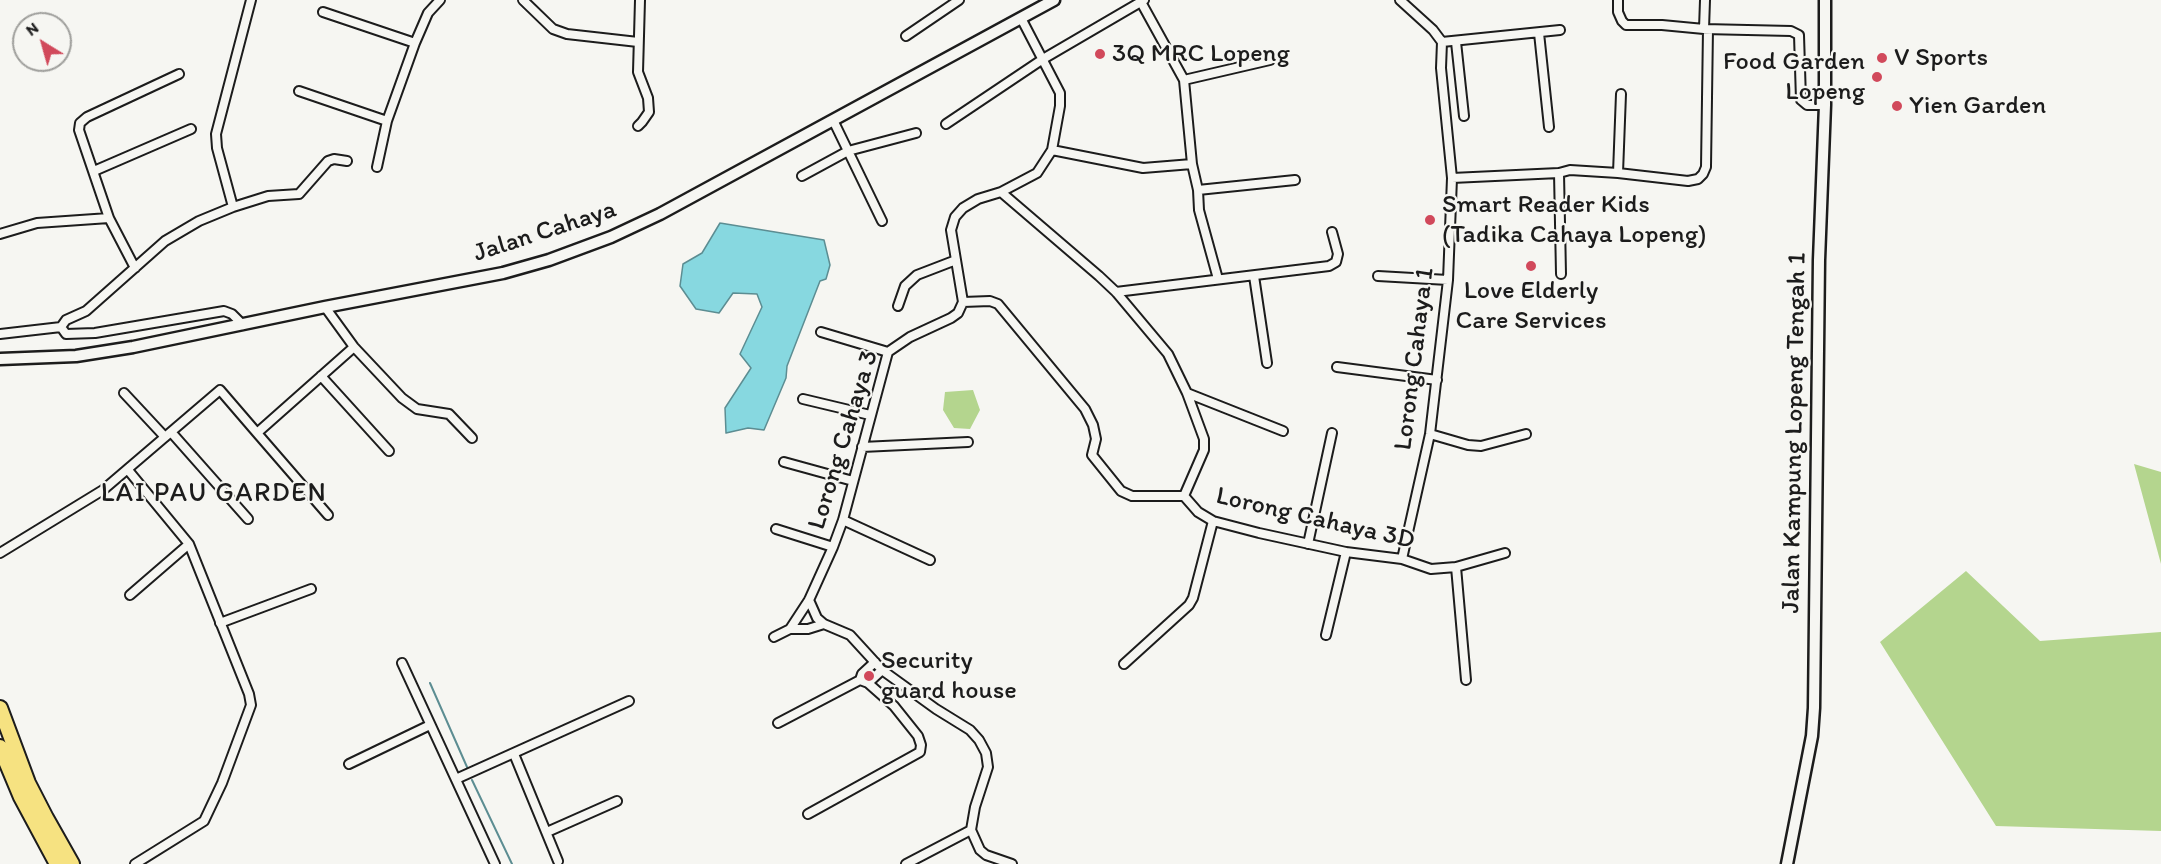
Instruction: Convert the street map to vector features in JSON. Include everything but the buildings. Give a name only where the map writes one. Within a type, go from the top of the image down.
[{"type":"highway","points":[[0,708],[28,783],[72,864]]},
{"type":"highway","points":[[0,747],[21,797],[57,864]]},
{"type":"street","points":[[233,207],[217,148],[216,134],[251,0]]},
{"type":"street","points":[[377,167],[387,121],[415,43],[429,13],[440,0]]},
{"type":"street","points":[[524,0],[553,29],[567,34],[638,42]]},
{"type":"street","points":[[638,126],[649,112],[648,98],[638,72],[640,0]]},
{"type":"street","points":[[906,36],[959,0]]},
{"type":"street","name":"Jalan Cahaya","points":[[0,359],[47,358],[106,352],[503,273],[583,248],[660,214],[1054,0]]},
{"type":"street","points":[[1400,0],[1433,30],[1442,42],[1560,30]]},
{"type":"street","points":[[1618,0],[1618,12],[1626,26],[1662,24],[1706,29],[1791,31],[1799,35],[1800,100],[1807,105],[1825,105]]},
{"type":"street","points":[[1452,178],[1559,173],[1570,170],[1618,172],[1688,181],[1698,179],[1706,167],[1705,0]]},
{"type":"street","name":"Jalan Kampung Lopeng Tengah 1","points":[[1787,864],[1808,756],[1814,708],[1819,260],[1825,105],[1825,0]]},
{"type":"street","points":[[946,124],[1042,59],[1143,1],[1184,80],[1199,210],[1218,279]]},
{"type":"street","points":[[323,12],[415,43]]},
{"type":"street","points":[[1021,18],[1060,93],[1060,106],[1052,150],[1037,173],[1001,192],[978,199],[963,208],[955,217],[951,230],[963,302],[990,301],[998,304],[1084,409],[1094,425],[1095,439],[1092,455],[1121,491],[1132,496],[1184,496]]},
{"type":"street","points":[[1539,33],[1550,127]]},
{"type":"street","name":"Lorong Cahaya 1","points":[[1402,559],[1430,434],[1448,280],[1452,178],[1441,68],[1442,42]]},
{"type":"street","points":[[1456,42],[1464,116]]},
{"type":"street","points":[[1184,80],[1270,60]]},
{"type":"street","points":[[135,268],[109,218],[79,130],[80,123],[87,117],[179,74]]},
{"type":"street","points":[[299,91],[387,121]]},
{"type":"street","points":[[1618,172],[1621,94]]},
{"type":"street","points":[[833,120],[882,221]]},
{"type":"street","points":[[94,171],[191,129]]},
{"type":"street","points":[[802,176],[848,151],[916,134]]},
{"type":"street","points":[[1052,150],[1143,168],[1192,164]]},
{"type":"street","points":[[62,327],[66,320],[86,311],[165,241],[199,221],[268,196],[299,194],[327,161],[334,159],[347,161]]},
{"type":"street","points":[[1559,173],[1561,274]]},
{"type":"street","points":[[1198,190],[1295,180]]},
{"type":"street","name":"Lorong Cahaya 3D","points":[[1001,192],[1116,292],[1168,354],[1187,393],[1204,439],[1204,450],[1184,496],[1198,512],[1213,521],[1346,552],[1402,559],[1431,569],[1456,567],[1505,553]]},
{"type":"street","points":[[0,234],[37,223],[109,218]]},
{"type":"street","points":[[1116,292],[1329,266],[1336,262],[1338,254],[1332,232]]},
{"type":"street","points":[[898,306],[905,286],[917,275],[956,260]]},
{"type":"street","points":[[1254,276],[1267,363]]},
{"type":"street","points":[[1378,276],[1448,280]]},
{"type":"street","name":"Lorong Cahaya 3","points":[[790,629],[809,600],[843,520],[888,352],[910,337],[951,318],[958,313],[963,302]]},
{"type":"street","points":[[325,307],[354,347],[408,402],[417,409],[449,414],[472,438]]},
{"type":"street","points":[[62,327],[66,334],[95,333],[224,311],[232,314],[243,325]]},
{"type":"street","points":[[0,334],[62,327]]},
{"type":"street","points":[[821,332],[888,352]]},
{"type":"street","points":[[257,433],[354,347]]},
{"type":"street","points":[[1337,367],[1437,380]]},
{"type":"street","points":[[321,376],[389,451]]},
{"type":"street","points":[[0,553],[103,490],[220,390],[328,515]]},
{"type":"street","points":[[124,393],[168,435],[248,519]]},
{"type":"street","points":[[1187,393],[1283,430]]},
{"type":"street","points":[[803,399],[870,415]]},
{"type":"street","points":[[1308,544],[1332,433]]},
{"type":"street","points":[[1430,434],[1474,446],[1526,434]]},
{"type":"street","points":[[862,447],[968,441]]},
{"type":"street","points":[[784,462],[853,481]]},
{"type":"street","points":[[128,470],[185,536],[249,694],[251,705],[222,783],[204,821],[135,864]]},
{"type":"street","points":[[843,520],[930,560]]},
{"type":"street","points":[[1124,664],[1189,605],[1193,598],[1213,521]]},
{"type":"street","points":[[776,529],[833,547]]},
{"type":"street","points":[[130,595],[189,544]]},
{"type":"street","points":[[1326,635],[1346,552]]},
{"type":"street","points":[[1456,567],[1466,680]]},
{"type":"street","points":[[220,623],[311,589]]},
{"type":"street","points":[[809,600],[817,618],[824,624],[850,635],[882,670],[936,709],[970,730],[986,753],[988,767],[975,807],[971,830],[980,850],[986,855],[1011,864]]},
{"type":"street","points":[[774,637],[790,629],[808,629],[824,624]]},
{"type":"street","points":[[808,814],[920,752],[921,745],[918,736],[894,706],[864,682],[862,674],[875,662]]},
{"type":"street","points":[[402,663],[495,864]]},
{"type":"street","points":[[778,723],[864,682],[882,670]]},
{"type":"street","points":[[456,779],[629,701]]},
{"type":"street","points":[[349,764],[430,725]]},
{"type":"street","points":[[514,754],[558,861]]},
{"type":"street","points":[[547,831],[617,801]]},
{"type":"street","points":[[906,864],[971,830]]},
{"type":"green space","points":[[973,390],[980,410],[970,429],[954,428],[943,410],[945,392]]},
{"type":"green space","points":[[2134,464],[2161,472],[2161,564]]},
{"type":"green space","points":[[1966,571],[2040,641],[2161,632],[2161,831],[1996,826],[1880,642]]},
{"type":"water","points":[[720,223],[824,240],[830,265],[826,279],[820,281],[787,366],[786,378],[764,430],[748,428],[726,433],[725,408],[751,368],[740,354],[762,307],[757,294],[733,293],[719,313],[696,309],[680,286],[683,264],[702,253]]},
{"type":"waterway","points":[[430,683],[467,767]]},
{"type":"waterway","points":[[472,780],[512,864]]},
{"type":"place","name":"3Q MRC Lopeng","points":[[1100,54]]},
{"type":"place","name":"V Sports","points":[[1882,58]]},
{"type":"place","name":"Food Garden Lopeng","points":[[1877,77]]},
{"type":"place","name":"Yien Garden","points":[[1897,106]]},
{"type":"place","name":"Smart Reader Kids (Tadika Cahaya Lopeng)","points":[[1430,220]]},
{"type":"place","name":"Love Elderly Care Services","points":[[1531,266]]},
{"type":"place","name":"Security guard house","points":[[869,676]]},
{"type":"district","name":"LAI PAU GARDEN","points":[[214,494]]}]
